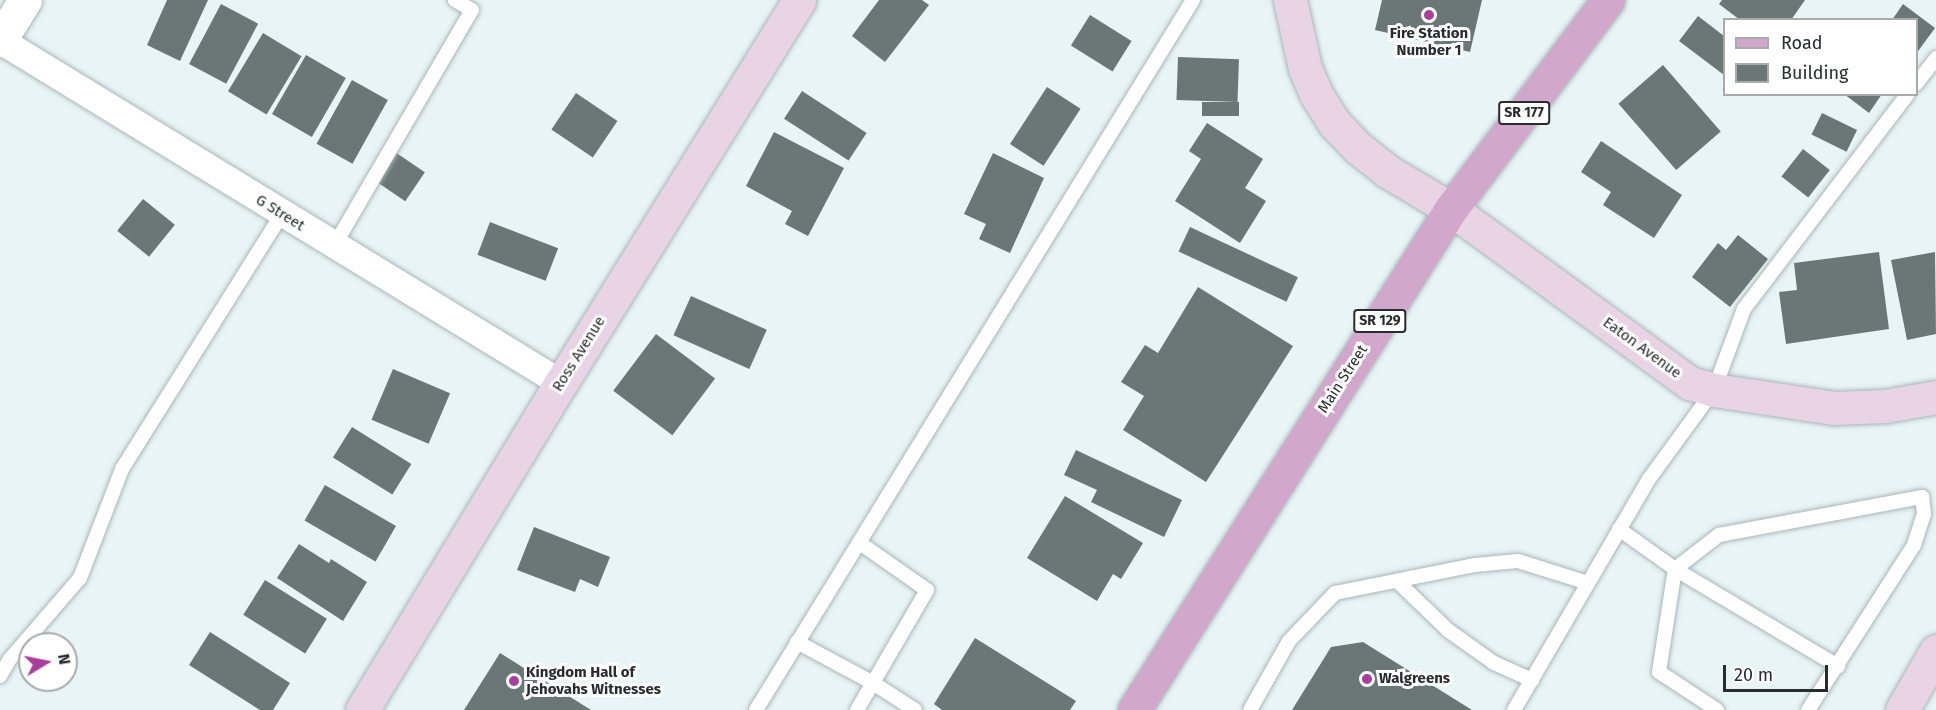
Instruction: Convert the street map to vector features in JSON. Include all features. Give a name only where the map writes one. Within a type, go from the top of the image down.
[{"type":"main road","name":"Ross Avenue","points":[[362,710],[561,383],[799,0]]},
{"type":"main road","name":"Eaton Avenue","points":[[1290,0],[1305,68],[1316,94],[1334,123],[1387,171],[1451,209],[1690,382],[1714,390],[1834,408],[1885,406],[1936,397]]},
{"type":"main road","name":"Main Street","points":[[1134,710],[1451,209],[1608,0]]},
{"type":"main road","points":[[1902,710],[1936,651]]},
{"type":"street","points":[[0,40],[25,0]]},
{"type":"street","name":"G Street","points":[[0,40],[561,383]]},
{"type":"lane","points":[[334,246],[472,10],[454,0]]},
{"type":"lane","points":[[756,710],[1193,0]]},
{"type":"lane","points":[[1918,83],[1936,58]]},
{"type":"lane","points":[[1514,710],[1649,479],[1714,390],[1744,309],[1906,96]]},
{"type":"lane","points":[[0,676],[10,659],[80,578],[122,469],[282,214]]},
{"type":"lane","points":[[1717,710],[1659,672],[1675,568],[1719,535],[1922,497],[1924,514],[1914,545],[1808,710]]},
{"type":"lane","points":[[1619,529],[1675,568],[1838,666]]},
{"type":"lane","points":[[857,710],[927,590],[860,543]]},
{"type":"lane","points":[[1250,710],[1289,641],[1335,593],[1475,565],[1518,561],[1588,583]]},
{"type":"lane","points":[[1397,581],[1449,631],[1494,663],[1532,680]]},
{"type":"lane","points":[[797,642],[873,683],[915,710]]},
{"type":"building","points":[[167,0],[208,0],[180,61],[147,45]]},
{"type":"building","points":[[879,0],[922,0],[929,5],[885,62],[852,36]]},
{"type":"building","name":"Fire Station Number 1","points":[[1382,0],[1482,0],[1470,52],[1375,30]]},
{"type":"building","points":[[1722,0],[1805,0],[1792,18],[1737,18],[1719,4]]},
{"type":"building","points":[[221,4],[258,24],[226,84],[189,64]]},
{"type":"building","points":[[1903,4],[1935,28],[1918,51],[1918,18],[1893,18]]},
{"type":"building","points":[[1090,15],[1132,41],[1112,71],[1071,46]]},
{"type":"building","points":[[1698,16],[1723,35],[1723,74],[1679,41]]},
{"type":"building","points":[[263,33],[302,56],[267,114],[228,91]]},
{"type":"building","points":[[306,55],[346,78],[312,137],[272,114]]},
{"type":"building","points":[[1178,57],[1239,59],[1237,102],[1176,100]]},
{"type":"building","points":[[1663,65],[1721,131],[1676,170],[1618,104]]},
{"type":"building","points":[[352,80],[388,100],[352,164],[317,144]]},
{"type":"building","points":[[1047,87],[1081,109],[1044,166],[1010,144]]},
{"type":"building","points":[[802,91],[867,133],[849,161],[784,119]]},
{"type":"building","points":[[576,93],[617,121],[593,157],[551,129]]},
{"type":"building","points":[[1847,96],[1881,96],[1869,113]]},
{"type":"building","points":[[1202,102],[1239,102],[1239,116],[1202,116]]},
{"type":"building","points":[[1822,113],[1857,130],[1847,152],[1811,135]]},
{"type":"building","points":[[1207,123],[1263,159],[1245,188],[1266,201],[1240,243],[1175,201],[1201,159],[1189,151]]},
{"type":"building","points":[[774,132],[844,168],[808,236],[785,224],[792,211],[746,186]]},
{"type":"building","points":[[1601,141],[1682,195],[1654,238],[1603,205],[1611,192],[1581,172]]},
{"type":"building","points":[[1803,149],[1830,170],[1808,198],[1781,177]]},
{"type":"building","points":[[395,152],[425,172],[405,201],[375,181]]},
{"type":"building","points":[[993,153],[1044,178],[1010,253],[979,239],[986,224],[964,214]]},
{"type":"building","points":[[143,199],[175,225],[149,257],[117,231]]},
{"type":"building","points":[[490,222],[558,248],[546,281],[477,255]]},
{"type":"building","points":[[1190,227],[1298,277],[1286,302],[1179,251]]},
{"type":"building","points":[[1738,235],[1768,259],[1730,307],[1692,277],[1718,243],[1726,250]]},
{"type":"building","points":[[1879,252],[1889,329],[1786,344],[1779,292],[1797,290],[1794,263]]},
{"type":"building","points":[[1935,252],[1936,334],[1907,340],[1891,260]]},
{"type":"building","points":[[1198,287],[1293,346],[1206,482],[1123,430],[1144,396],[1121,382],[1145,345],[1158,353]]},
{"type":"building","points":[[691,296],[767,330],[749,369],[674,335]]},
{"type":"building","points":[[656,334],[715,379],[672,435],[613,391]]},
{"type":"building","points":[[393,369],[450,393],[429,444],[372,420]]},
{"type":"building","points":[[352,427],[411,464],[392,495],[333,458]]},
{"type":"building","points":[[1076,450],[1182,500],[1164,537],[1091,502],[1097,490],[1064,475]]},
{"type":"building","points":[[325,485],[396,526],[376,562],[304,521]]},
{"type":"building","points":[[1065,496],[1143,543],[1121,579],[1113,574],[1097,601],[1027,558]]},
{"type":"building","points":[[534,527],[610,557],[598,587],[580,579],[575,592],[517,570]]},
{"type":"building","points":[[299,544],[329,563],[331,559],[367,582],[343,621],[277,578]]},
{"type":"building","points":[[265,580],[327,619],[305,653],[243,615]]},
{"type":"building","points":[[210,632],[290,683],[273,710],[260,710],[189,665]]},
{"type":"building","points":[[975,638],[1076,701],[1070,710],[942,710],[934,704]]},
{"type":"building","name":"Walgreens","points":[[1363,642],[1472,710],[1292,710],[1331,647]]},
{"type":"building","name":"Kingdom Hall of Jehovahs Witnesses","points":[[500,653],[591,710],[464,710]]},
{"type":"place","name":"Fire Station Number 1","points":[[1429,15]]},
{"type":"place","name":"Walgreens","points":[[1367,679]]},
{"type":"place","name":"Kingdom Hall of Jehovahs Witnesses","points":[[514,681]]}]
